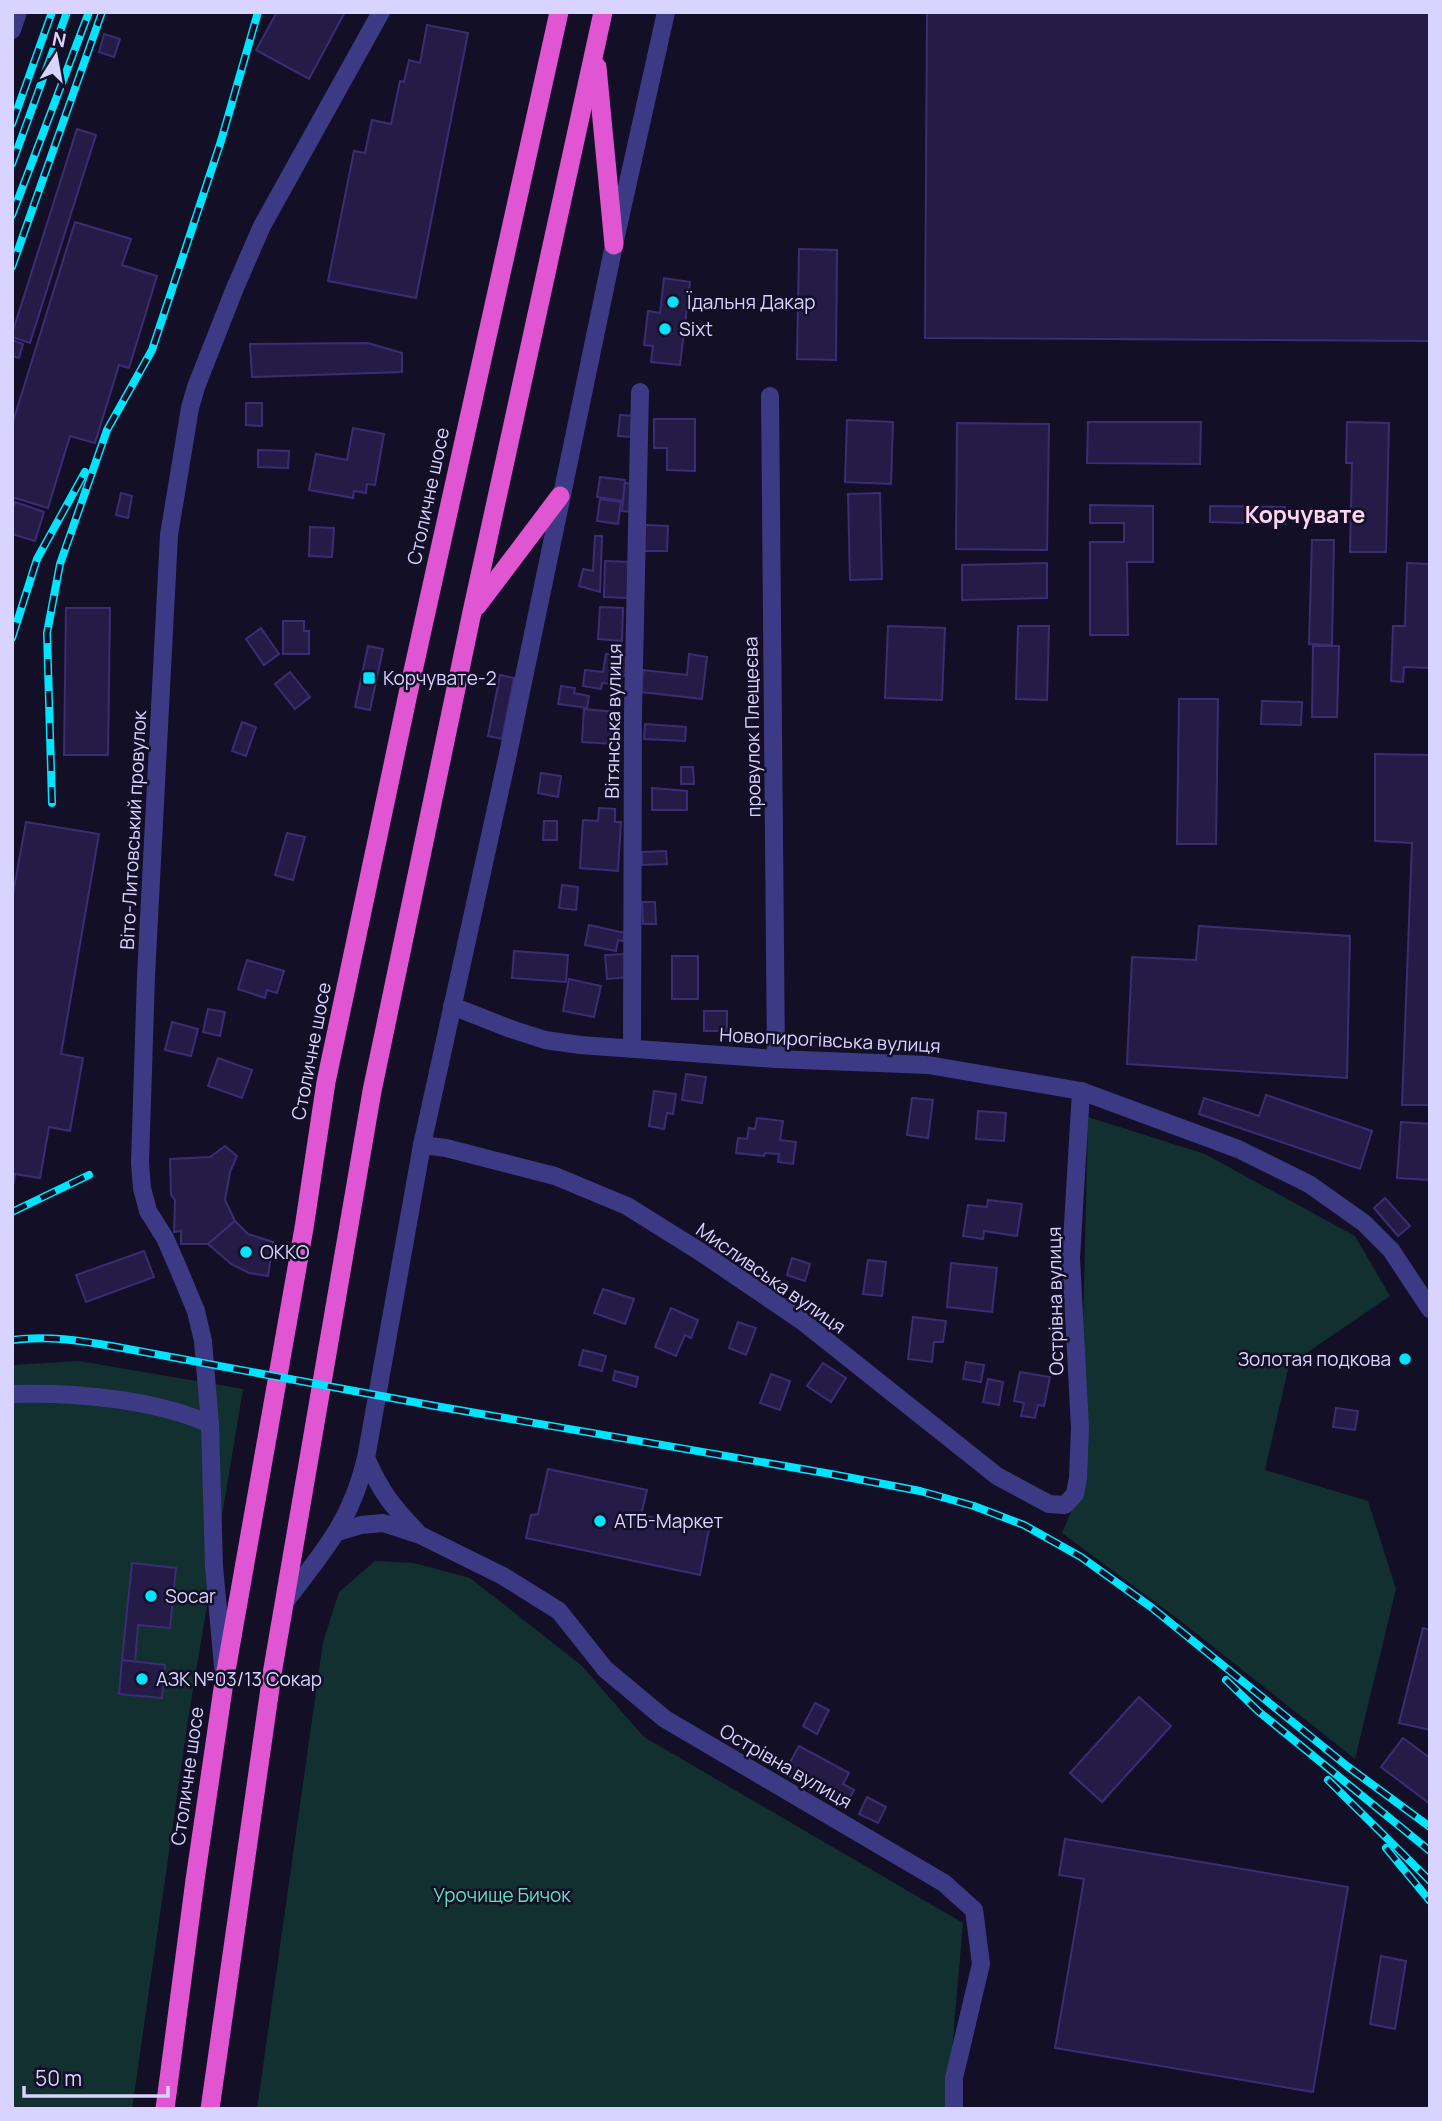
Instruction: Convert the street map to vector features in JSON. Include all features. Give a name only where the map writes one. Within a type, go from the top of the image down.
[{"type":"highway","name":"Столичне шосе","points":[[165,2109],[224,1682],[304,1228],[326,1082],[411,676],[558,12]]},
{"type":"highway","points":[[210,2109],[284,1603],[372,1091],[472,612],[603,12]]},
{"type":"highway","points":[[596,49],[614,245]]},
{"type":"highway","points":[[472,612],[560,496]]},
{"type":"street","points":[[12,30],[18,12]]},
{"type":"street","name":"Віто-Литовський провулок","points":[[224,1682],[214,1566],[210,1424],[203,1341],[196,1311],[165,1238],[148,1211],[142,1188],[140,1163],[146,975],[169,535],[196,387],[235,288],[262,226],[381,12]]},
{"type":"street","points":[[284,1603],[338,1532],[360,1485],[422,1145],[666,12]]},
{"type":"street","name":"Вітянська вулиця","points":[[632,1049],[633,726],[640,392]]},
{"type":"street","name":"провулок Плещеєва","points":[[769,396],[776,1059]]},
{"type":"street","name":"Новопирогівська вулиця","points":[[452,1006],[545,1040],[580,1045],[776,1059],[928,1065],[1081,1091],[1238,1149],[1309,1184],[1364,1223],[1391,1250],[1430,1309]]},
{"type":"street","name":"Острівна вулиця","points":[[1065,1505],[1075,1494],[1080,1428],[1072,1258],[1081,1091]]},
{"type":"street","name":"Мисливська вулиця","points":[[422,1145],[446,1148],[555,1176],[626,1206],[699,1251],[802,1321],[997,1476],[1049,1504],[1065,1505]]},
{"type":"street","points":[[12,1394],[80,1396],[146,1405],[210,1424]]},
{"type":"street","name":"Острівна вулиця","points":[[366,1458],[390,1504],[420,1535]]},
{"type":"street","name":"Острівна вулиця","points":[[338,1532],[361,1525],[383,1523],[420,1535],[503,1576],[559,1611],[605,1669],[665,1719],[944,1883],[974,1910],[981,1964],[954,2078],[954,2109]]},
{"type":"green space","points":[[1088,1117],[1205,1154],[1355,1236],[1390,1296],[1289,1365],[1265,1470],[1368,1501],[1396,1589],[1355,1759],[1182,1622],[1062,1533],[1079,1493]]},
{"type":"green space","points":[[79,1361],[243,1389],[188,1720],[132,2109],[12,2109],[12,1365]]},
{"type":"green space","name":"Урочище Бичок","points":[[375,1561],[414,1563],[470,1578],[581,1665],[644,1737],[963,1923],[947,2109],[257,2109],[323,1642],[339,1592]]},
{"type":"building","points":[[277,12],[345,12],[309,79],[256,50]]},
{"type":"building","points":[[927,12],[1430,12],[1430,341],[925,338]]},
{"type":"building","points":[[427,25],[468,33],[416,298],[328,281],[354,151],[365,153],[372,120],[391,124],[400,81],[404,82],[409,60],[420,63]]},
{"type":"building","points":[[104,34],[120,39],[114,57],[99,52]]},
{"type":"building","points":[[77,129],[96,135],[30,343],[12,337],[12,334]]},
{"type":"building","points":[[75,222],[131,239],[122,265],[157,276],[129,368],[119,365],[95,443],[70,436],[48,508],[12,497],[12,425]]},
{"type":"building","points":[[799,249],[837,250],[836,360],[797,359]]},
{"type":"building","name":"Sixt","points":[[664,278],[690,282],[680,365],[651,362],[653,346],[644,345],[648,311],[660,313]]},
{"type":"building","points":[[12,340],[23,344],[19,358],[12,356]]},
{"type":"building","points":[[368,343],[402,353],[402,372],[252,377],[250,344]]},
{"type":"building","points":[[246,403],[262,403],[262,426],[246,425]]},
{"type":"building","points":[[620,415],[635,416],[633,437],[618,436]]},
{"type":"building","points":[[654,419],[695,419],[695,471],[667,470],[667,448],[654,448]]},
{"type":"building","points":[[847,420],[893,422],[891,484],[845,482]]},
{"type":"building","points":[[1088,422],[1201,422],[1200,464],[1087,463]]},
{"type":"building","points":[[1347,422],[1389,423],[1386,552],[1350,552],[1352,463],[1346,463]]},
{"type":"building","points":[[957,423],[1049,424],[1047,550],[956,549]]},
{"type":"building","points":[[353,428],[384,434],[375,485],[367,484],[366,493],[354,491],[353,498],[309,490],[316,454],[347,460]]},
{"type":"building","points":[[258,450],[289,451],[288,468],[258,467]]},
{"type":"building","points":[[600,477],[625,480],[623,501],[597,497]]},
{"type":"building","points":[[625,483],[635,484],[631,512],[622,511]]},
{"type":"building","points":[[121,493],[132,496],[128,518],[116,515]]},
{"type":"building","points":[[880,493],[882,579],[850,580],[848,494]]},
{"type":"building","points":[[600,499],[621,502],[618,524],[597,521]]},
{"type":"building","points":[[15,502],[44,512],[35,541],[12,534],[12,509]]},
{"type":"building","points":[[1090,505],[1153,506],[1153,562],[1127,562],[1128,635],[1090,635],[1090,542],[1124,542],[1124,523],[1090,523]]},
{"type":"building","points":[[1210,506],[1285,507],[1285,524],[1210,522]]},
{"type":"building","points":[[645,525],[668,526],[667,551],[644,551]]},
{"type":"building","points":[[310,527],[334,528],[332,557],[309,556]]},
{"type":"building","points":[[595,536],[602,536],[600,592],[579,586],[583,569],[593,571]]},
{"type":"building","points":[[1312,540],[1334,540],[1332,645],[1309,644]]},
{"type":"building","points":[[605,561],[631,562],[629,598],[604,597]]},
{"type":"building","points":[[1047,563],[1047,598],[962,600],[962,565]]},
{"type":"building","points":[[1407,563],[1430,564],[1430,668],[1404,667],[1403,682],[1391,681],[1393,626],[1405,626]]},
{"type":"building","points":[[600,607],[623,608],[622,641],[598,639]]},
{"type":"building","points":[[66,608],[110,608],[108,755],[64,755]]},
{"type":"building","points":[[283,621],[304,621],[304,631],[309,631],[309,654],[283,654]]},
{"type":"building","points":[[888,626],[945,628],[942,700],[885,698]]},
{"type":"building","points":[[1018,626],[1049,626],[1047,700],[1016,699]]},
{"type":"building","points":[[261,628],[279,654],[264,665],[246,639]]},
{"type":"building","name":"Корчувате-2","points":[[368,646],[383,649],[370,710],[355,707]]},
{"type":"building","points":[[1313,646],[1339,646],[1337,717],[1312,717]]},
{"type":"building","points":[[606,654],[627,657],[625,676],[616,675],[614,684],[602,683],[601,689],[583,686],[585,670],[603,672]]},
{"type":"building","points":[[689,654],[707,657],[702,699],[641,692],[643,670],[687,675]]},
{"type":"building","points":[[290,672],[310,697],[295,709],[275,684]]},
{"type":"building","name":"Корчувате-2","points":[[500,675],[514,678],[502,739],[488,736]]},
{"type":"building","points":[[561,686],[575,688],[574,693],[589,696],[587,708],[558,704]]},
{"type":"building","points":[[1179,699],[1218,699],[1216,844],[1177,844]]},
{"type":"building","points":[[1262,701],[1302,702],[1301,725],[1261,724]]},
{"type":"building","points":[[584,709],[615,712],[613,744],[582,742]]},
{"type":"building","points":[[242,722],[256,727],[246,756],[232,751]]},
{"type":"building","points":[[645,724],[686,727],[685,741],[644,739]]},
{"type":"building","points":[[1375,754],[1430,755],[1430,1105],[1402,1105],[1412,843],[1375,841]]},
{"type":"building","points":[[681,767],[693,767],[694,784],[681,784]]},
{"type":"building","points":[[541,773],[561,776],[558,797],[538,793]]},
{"type":"building","points":[[652,788],[687,791],[687,810],[652,810]]},
{"type":"building","points":[[599,808],[615,809],[615,822],[621,822],[618,871],[580,868],[583,820],[598,821]]},
{"type":"building","points":[[544,821],[557,821],[557,840],[543,840]]},
{"type":"building","points":[[26,822],[99,834],[61,1054],[83,1058],[70,1131],[49,1127],[40,1178],[15,1174],[13,1186],[12,899]]},
{"type":"building","points":[[287,833],[305,837],[293,880],[275,875]]},
{"type":"building","points":[[666,851],[667,864],[642,865],[642,852]]},
{"type":"building","points":[[562,885],[578,887],[576,910],[559,908]]},
{"type":"building","points":[[642,902],[655,902],[656,924],[643,924]]},
{"type":"building","points":[[589,925],[625,933],[623,941],[618,940],[616,951],[585,945]]},
{"type":"building","points":[[1199,926],[1350,936],[1347,1078],[1127,1064],[1132,957],[1196,960]]},
{"type":"building","points":[[514,951],[568,955],[566,982],[512,978]]},
{"type":"building","points":[[627,954],[629,977],[607,979],[605,955]]},
{"type":"building","points":[[672,956],[698,956],[698,999],[672,999]]},
{"type":"building","points":[[247,960],[284,971],[277,993],[267,990],[265,998],[238,989]]},
{"type":"building","points":[[569,979],[601,986],[594,1017],[563,1011]]},
{"type":"building","points":[[208,1009],[225,1012],[220,1036],[203,1032]]},
{"type":"building","points":[[704,1011],[727,1011],[727,1031],[704,1031]]},
{"type":"building","points":[[172,1022],[198,1029],[191,1056],[165,1050]]},
{"type":"building","points":[[218,1058],[252,1070],[242,1098],[208,1086]]},
{"type":"building","points":[[686,1074],[706,1077],[702,1103],[682,1100]]},
{"type":"building","points":[[654,1091],[676,1094],[673,1114],[667,1113],[664,1129],[649,1126]]},
{"type":"building","points":[[1266,1095],[1372,1131],[1360,1169],[1199,1114],[1204,1098],[1259,1116]]},
{"type":"building","points":[[912,1098],[933,1100],[928,1138],[907,1135]]},
{"type":"building","points":[[978,1111],[1006,1113],[1004,1141],[976,1139]]},
{"type":"building","points":[[757,1118],[783,1121],[780,1140],[796,1142],[793,1164],[778,1162],[779,1154],[765,1153],[764,1156],[736,1153],[738,1138],[747,1139],[749,1128],[755,1129]]},
{"type":"building","points":[[1401,1122],[1430,1124],[1430,1180],[1397,1178]]},
{"type":"building","points":[[225,1146],[237,1156],[230,1172],[225,1200],[235,1221],[208,1244],[181,1244],[181,1231],[174,1232],[175,1200],[171,1195],[170,1159],[210,1157]]},
{"type":"building","points":[[1385,1198],[1410,1226],[1398,1236],[1374,1208]]},
{"type":"building","points":[[988,1200],[1022,1204],[1017,1236],[984,1231],[983,1239],[963,1236],[968,1205],[987,1207]]},
{"type":"building","points":[[235,1221],[248,1234],[273,1242],[268,1276],[249,1273],[231,1264],[208,1244]]},
{"type":"building","points":[[144,1251],[154,1277],[86,1302],[76,1275]]},
{"type":"building","points":[[792,1258],[810,1264],[805,1281],[787,1275]]},
{"type":"building","points":[[868,1260],[886,1262],[882,1296],[863,1294]]},
{"type":"building","points":[[951,1263],[997,1268],[992,1312],[947,1307]]},
{"type":"building","points":[[603,1289],[634,1299],[625,1324],[594,1313]]},
{"type":"building","points":[[671,1308],[698,1320],[691,1338],[685,1335],[676,1356],[655,1347]]},
{"type":"building","points":[[913,1317],[946,1321],[943,1342],[934,1342],[932,1362],[908,1359]]},
{"type":"building","points":[[738,1322],[756,1328],[746,1355],[729,1348]]},
{"type":"building","points":[[583,1350],[606,1356],[602,1371],[579,1365]]},
{"type":"building","points":[[966,1362],[984,1365],[981,1382],[963,1379]]},
{"type":"building","points":[[823,1363],[846,1378],[831,1402],[807,1386]]},
{"type":"building","points":[[615,1371],[638,1377],[636,1387],[613,1380]]},
{"type":"building","points":[[1020,1372],[1050,1377],[1044,1406],[1038,1405],[1035,1418],[1021,1416],[1024,1403],[1014,1401]]},
{"type":"building","points":[[771,1374],[790,1381],[780,1410],[760,1403]]},
{"type":"building","points":[[988,1379],[1003,1382],[999,1405],[983,1402]]},
{"type":"building","points":[[1336,1408],[1358,1411],[1355,1430],[1333,1427]]},
{"type":"building","name":"АТБ-Маркет","points":[[548,1469],[647,1490],[641,1515],[709,1529],[700,1575],[526,1538],[531,1515],[538,1514]]},
{"type":"building","name":"Socar","points":[[132,1563],[176,1568],[170,1628],[138,1625],[135,1662],[122,1660]]},
{"type":"building","points":[[1423,1628],[1430,1630],[1430,1730],[1399,1723]]},
{"type":"building","name":"АЗК №03/13 Сокар","points":[[122,1660],[165,1665],[162,1698],[119,1694]]},
{"type":"building","points":[[1139,1697],[1171,1726],[1102,1802],[1070,1773]]},
{"type":"building","points":[[815,1703],[829,1710],[817,1734],[803,1726]]},
{"type":"building","points":[[1403,1738],[1430,1758],[1430,1804],[1381,1767]]},
{"type":"building","points":[[799,1746],[849,1773],[843,1784],[854,1790],[845,1806],[784,1773]]},
{"type":"building","points":[[867,1797],[886,1807],[878,1823],[859,1814]]},
{"type":"building","points":[[1065,1839],[1348,1887],[1313,2092],[1055,2048],[1084,1879],[1059,1875]]},
{"type":"building","points":[[1381,1956],[1406,1961],[1395,2029],[1370,2024]]},
{"type":"railway","points":[[12,124],[52,12]]},
{"type":"railway","points":[[12,164],[67,12]]},
{"type":"railway","points":[[12,215],[89,12]]},
{"type":"railway","points":[[12,267],[102,12]]},
{"type":"railway","points":[[52,803],[47,633],[60,564],[107,430],[152,350],[221,141],[258,12]]},
{"type":"railway","points":[[12,638],[37,559],[85,472]]},
{"type":"railway","points":[[12,1212],[89,1175]]},
{"type":"railway","points":[[12,1340],[52,1338],[117,1347],[435,1406],[831,1474],[920,1491],[974,1506],[1024,1525],[1081,1557],[1151,1607],[1347,1766],[1430,1827]]},
{"type":"railway","points":[[1226,1680],[1258,1711],[1430,1851]]},
{"type":"railway","points":[[1328,1780],[1430,1881]]},
{"type":"railway","points":[[1386,1848],[1430,1901]]},
{"type":"place","name":"Їдальня Дакар","points":[[673,302]]},
{"type":"place","name":"Sixt","points":[[665,329]]},
{"type":"place","name":"Корчувате-2","points":[[369,678]]},
{"type":"place","name":"ОККО","points":[[246,1252]]},
{"type":"place","name":"Золотая подкова","points":[[1405,1359]]},
{"type":"place","name":"АТБ-Маркет","points":[[600,1521]]},
{"type":"place","name":"Socar","points":[[151,1596]]},
{"type":"place","name":"АЗК №03/13 Сокар","points":[[142,1679]]},
{"type":"district","name":"Корчувате","points":[[1305,514]]}]
